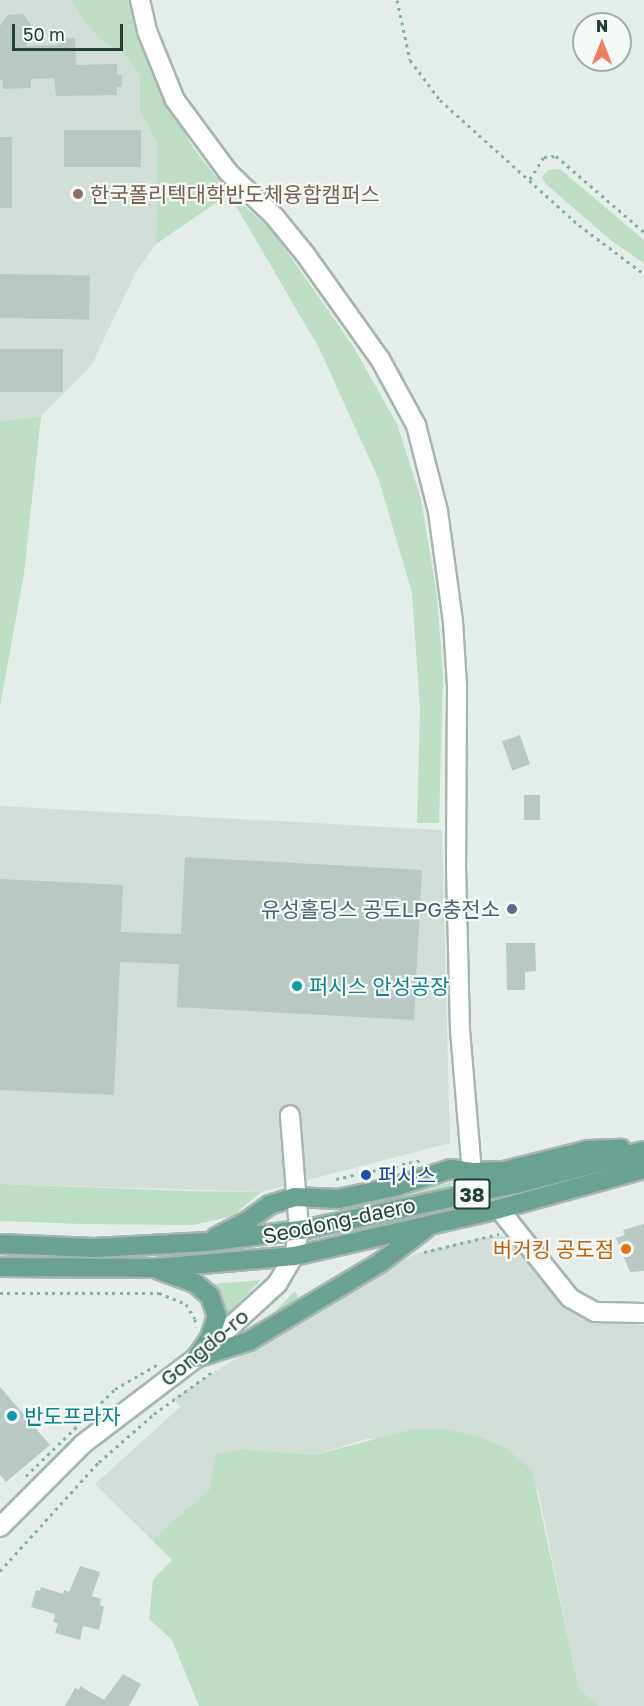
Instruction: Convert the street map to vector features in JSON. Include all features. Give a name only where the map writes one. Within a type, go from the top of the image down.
[{"type":"main road","points":[[207,1242],[246,1222],[269,1205],[295,1197],[338,1199],[394,1187],[451,1168],[472,1172],[504,1170],[588,1150],[644,1150]]},
{"type":"main road","name":"Seodong-daero","points":[[0,1244],[94,1248],[207,1242],[299,1230],[516,1184],[644,1150]]},
{"type":"main road","name":"Seodong-daero","points":[[0,1267],[155,1268],[294,1256],[499,1209],[644,1169]]},
{"type":"main road","points":[[196,1358],[249,1341],[381,1262],[431,1224]]},
{"type":"main road","points":[[155,1268],[195,1283],[210,1296],[217,1316],[210,1338],[196,1358]]},
{"type":"street","points":[[140,0],[147,31],[175,100],[228,172],[274,216],[305,255],[380,359],[416,425],[438,511],[453,622],[458,686],[456,866],[460,1030],[472,1172]]},
{"type":"street","name":"Gongdo-ro","points":[[0,1527],[83,1444],[196,1358],[277,1284],[294,1256],[299,1230],[290,1115]]},
{"type":"street","points":[[499,1209],[570,1298],[595,1312],[644,1313]]},
{"type":"path","points":[[397,0],[410,60],[440,100],[498,155],[530,179],[579,225],[644,274]]},
{"type":"path","points":[[530,179],[544,157],[556,156],[644,232]]},
{"type":"path","points":[[336,1179],[423,1159]]},
{"type":"path","points":[[415,1254],[515,1231]]},
{"type":"path","points":[[0,1293],[159,1293],[186,1304],[195,1318],[196,1335]]},
{"type":"path","points":[[24,1478],[115,1389],[166,1360]]},
{"type":"path","points":[[0,1571],[99,1462],[154,1414],[217,1368]]},
{"type":"shaded area","name":"한국폴리텍대학반도체융합캠퍼스","points":[[0,0],[70,0],[97,37],[123,53],[140,75],[140,112],[158,144],[156,244],[137,270],[91,366],[41,416],[0,421]]},
{"type":"shaded area","points":[[0,806],[442,830],[450,1143],[261,1192],[0,1184]]},
{"type":"shaded area","points":[[511,1236],[575,1315],[595,1322],[644,1325],[644,1706],[599,1706],[579,1690],[538,1490],[370,1438],[315,1455],[243,1449],[210,1489],[152,1540],[95,1484],[180,1407],[174,1398],[301,1317],[415,1254],[484,1237]]},
{"type":"green space","points":[[70,0],[131,0],[141,46],[161,93],[194,149],[229,193],[271,229],[353,346],[397,424],[421,499],[437,596],[443,677],[439,823],[417,823],[420,708],[412,593],[379,480],[319,348],[229,194],[156,244],[158,144],[140,112],[140,75],[123,53],[97,37]]},
{"type":"green space","points":[[560,169],[644,240],[644,263],[613,242],[546,184],[542,177],[548,170]]},
{"type":"green space","points":[[41,416],[24,573],[0,707],[0,421]]},
{"type":"green space","points":[[454,1182],[447,1189],[344,1215],[342,1206]]},
{"type":"green space","points":[[0,1184],[261,1192],[233,1216],[193,1225],[82,1224],[0,1221]]},
{"type":"green space","points":[[261,1280],[220,1323],[198,1285]]},
{"type":"green space","points":[[295,1291],[300,1301],[272,1314]]},
{"type":"green space","points":[[441,1429],[478,1436],[507,1449],[532,1470],[579,1689],[599,1706],[199,1706],[172,1640],[149,1619],[153,1580],[172,1560],[152,1540],[210,1489],[215,1455],[243,1449],[315,1455],[409,1430]]},
{"type":"building","points":[[23,14],[34,29],[26,46],[58,45],[57,39],[75,38],[76,65],[117,64],[117,74],[122,75],[122,87],[117,87],[117,95],[56,96],[54,78],[31,79],[31,88],[3,89],[3,81],[0,80],[0,26],[8,15]]},
{"type":"building","points":[[64,130],[141,130],[141,167],[64,167]]},
{"type":"building","points":[[0,137],[12,137],[12,208],[0,208]]},
{"type":"building","points":[[0,274],[90,276],[89,320],[0,318]]},
{"type":"building","points":[[0,349],[63,349],[63,392],[0,392]]},
{"type":"building","points":[[520,735],[530,764],[512,770],[502,741]]},
{"type":"building","points":[[524,795],[540,795],[540,820],[524,820]]},
{"type":"building","name":"퍼시스 안성공장","points":[[185,857],[422,870],[414,1020],[177,1007],[179,964],[120,962],[114,1095],[0,1090],[0,879],[123,885],[121,932],[181,934]]},
{"type":"building","points":[[506,943],[535,943],[536,971],[525,972],[525,990],[507,990]]},
{"type":"building","points":[[644,1224],[644,1271],[630,1272],[616,1238],[625,1235],[623,1230]]},
{"type":"building","name":"반도프라자","points":[[0,1387],[50,1445],[6,1482],[0,1475]]},
{"type":"building","points":[[80,1566],[100,1572],[92,1596],[101,1599],[100,1605],[104,1607],[99,1630],[83,1626],[80,1640],[55,1633],[58,1623],[53,1622],[55,1614],[31,1607],[36,1590],[40,1591],[41,1587],[63,1594],[64,1590],[69,1592]]},
{"type":"building","points":[[123,1674],[141,1684],[129,1706],[65,1706],[75,1688],[79,1690],[80,1686],[104,1700]]},
{"type":"place","name":"한국폴리텍대학반도체융합캠퍼스","points":[[78,194]]},
{"type":"place","name":"유성홀딩스 공도LPG충전소","points":[[512,909]]},
{"type":"place","name":"퍼시스 안성공장","points":[[297,986]]},
{"type":"place","name":"퍼시스","points":[[366,1175]]},
{"type":"place","name":"버거킹 공도점","points":[[626,1249]]},
{"type":"place","name":"반도프라자","points":[[12,1416]]}]
